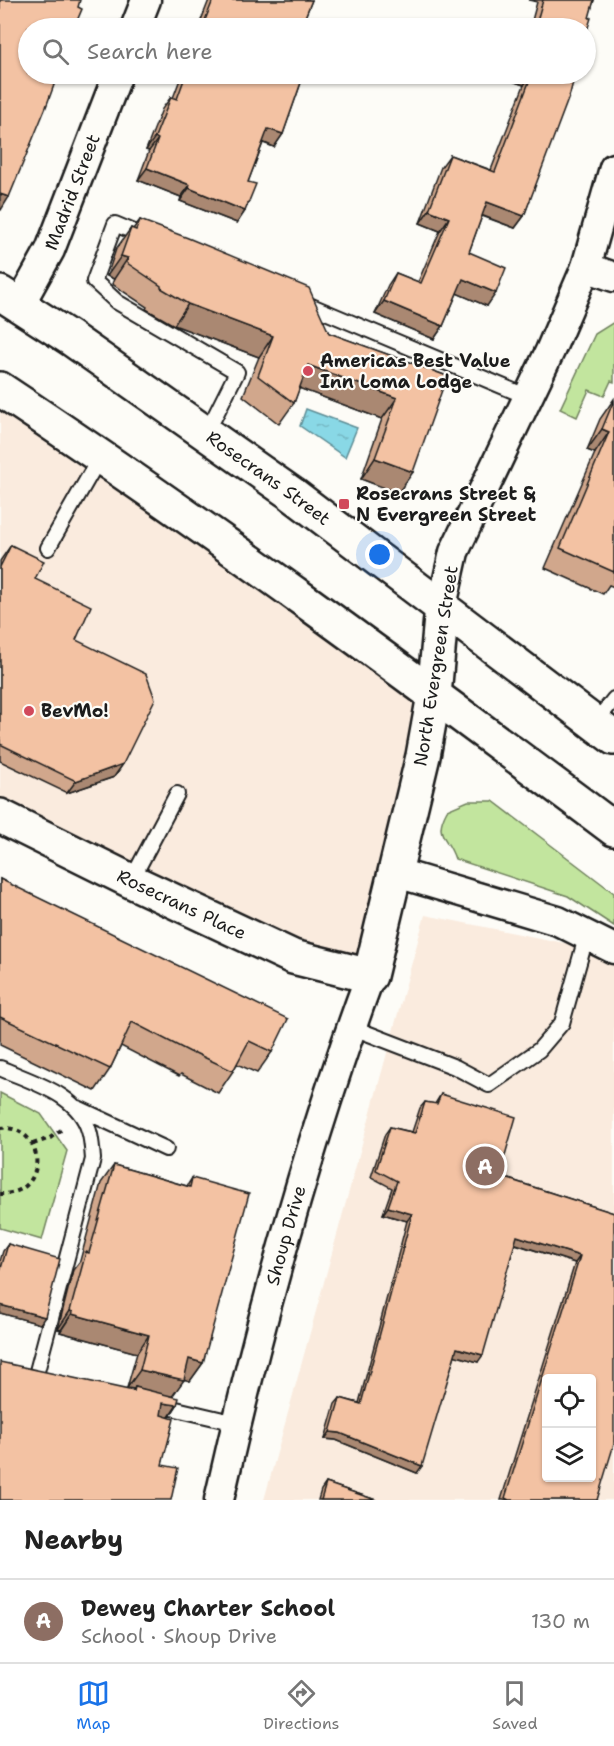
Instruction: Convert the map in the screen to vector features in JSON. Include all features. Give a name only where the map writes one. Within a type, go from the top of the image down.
[{"type":"main road","name":"Rosecrans Street","points":[[10,300],[70,338],[207,432],[442,606],[497,651],[604,731]]},
{"type":"main road","points":[[0,389],[202,527],[614,829]]},
{"type":"main road","name":"North Evergreen Street","points":[[370,976],[423,756],[434,695],[442,606]]},
{"type":"main road","name":"Rosecrans Place","points":[[0,816],[293,957],[370,976]]},
{"type":"street","points":[[139,18],[146,0]]},
{"type":"street","name":"Madrid Street","points":[[10,300],[50,250],[114,84]]},
{"type":"street","name":"North Evergreen Street","points":[[442,606],[454,552],[528,397],[586,267],[614,168]]},
{"type":"street","points":[[586,267],[614,277]]},
{"type":"street","points":[[394,872],[558,921],[614,949]]},
{"type":"street","name":"Shoup Drive","points":[[219,1500],[236,1423],[281,1254],[351,1027],[370,976]]},
{"type":"lane","points":[[159,242],[115,224],[94,281],[117,302],[237,372],[207,432]]},
{"type":"lane","points":[[291,297],[528,397]]},
{"type":"lane","points":[[48,548],[100,458]]},
{"type":"lane","points":[[604,731],[614,699]]},
{"type":"lane","points":[[131,881],[177,794]]},
{"type":"lane","points":[[351,1027],[455,1067],[489,1085],[538,1050],[562,1023],[586,934]]},
{"type":"lane","points":[[0,1068],[54,1092],[80,1112],[166,1149]]},
{"type":"lane","points":[[21,1372],[42,1376],[93,1159],[89,1130],[80,1112]]},
{"type":"lane","points":[[146,1401],[236,1423]]},
{"type":"path","points":[[33,1144],[50,1138],[80,1112]]},
{"type":"path","points":[[0,1128],[16,1130],[26,1136],[33,1144],[37,1166],[28,1185],[19,1191],[0,1194]]},
{"type":"shaded area","points":[[0,398],[429,698],[366,969],[295,953],[0,811]]},
{"type":"shaded area","points":[[425,915],[614,953],[614,1500],[264,1500]]},
{"type":"green space","points":[[614,322],[614,382],[611,381],[604,396],[589,390],[577,417],[560,409],[595,334]]},
{"type":"green space","points":[[468,801],[493,801],[614,893],[614,926],[568,896],[455,859],[441,831],[441,825],[447,810]]},
{"type":"green space","points":[[0,1093],[41,1114],[67,1151],[42,1240],[0,1228]]},
{"type":"water","points":[[306,409],[357,428],[345,457],[300,426]]},
{"type":"building","points":[[0,0],[80,0],[78,7],[82,9],[78,18],[18,18],[18,84],[54,84],[9,197],[0,194]]},
{"type":"building","points":[[213,0],[312,0],[305,17],[308,18],[206,18]]},
{"type":"building","points":[[543,0],[594,0],[589,18],[538,18]]},
{"type":"building","points":[[182,84],[300,84],[283,134],[268,129],[248,182],[256,184],[245,211],[147,168],[158,139],[155,137],[171,97],[177,99]]},
{"type":"building","points":[[528,84],[572,84],[524,216],[487,202],[469,252],[506,268],[496,293],[463,279],[443,326],[384,301],[396,273],[421,283],[449,218],[429,210],[450,155],[495,172]]},
{"type":"building","points":[[140,220],[309,288],[329,333],[447,376],[413,472],[375,458],[397,398],[308,365],[294,403],[258,376],[273,336],[188,304],[161,288],[127,263],[128,258],[121,256],[131,228],[136,230]]},
{"type":"building","points":[[614,400],[614,572],[560,548],[609,432],[602,429]]},
{"type":"building","points":[[11,545],[44,561],[35,579],[91,606],[76,640],[146,674],[155,699],[123,764],[76,781],[0,744],[0,567]]},
{"type":"building","points":[[0,879],[288,1019],[272,1052],[249,1041],[233,1071],[132,1022],[110,1069],[0,1017]]},
{"type":"building","points":[[441,1094],[516,1117],[499,1176],[614,1213],[614,1444],[597,1500],[509,1500],[505,1498],[542,1379],[542,1482],[596,1482],[596,1374],[543,1374],[580,1256],[517,1236],[483,1355],[457,1348],[422,1466],[340,1433],[330,1432],[340,1398],[361,1404],[412,1214],[388,1207],[397,1181],[376,1170],[390,1127],[415,1133],[425,1102],[437,1104]]},
{"type":"building","points":[[114,1165],[190,1187],[192,1178],[249,1194],[203,1363],[189,1359],[184,1380],[140,1370],[149,1335],[72,1314],[73,1312],[70,1311]]},
{"type":"building","points":[[8,1244],[60,1259],[45,1317],[0,1305],[0,1272]]},
{"type":"building","points":[[0,1362],[134,1391],[135,1387],[179,1398],[177,1405],[163,1403],[161,1415],[174,1419],[162,1465],[178,1468],[171,1500],[0,1500]]},
{"type":"building","points":[[326,1483],[376,1500],[321,1500]]},
{"type":"place","name":"Americas Best Value Inn Loma Lodge","points":[[308,371]]},
{"type":"place","name":"Rosecrans Street & N Evergreen Street","points":[[344,504]]},
{"type":"place","name":"BevMo!","points":[[29,711]]},
{"type":"place","name":"Dewey Charter School","points":[[485,1166]]}]
